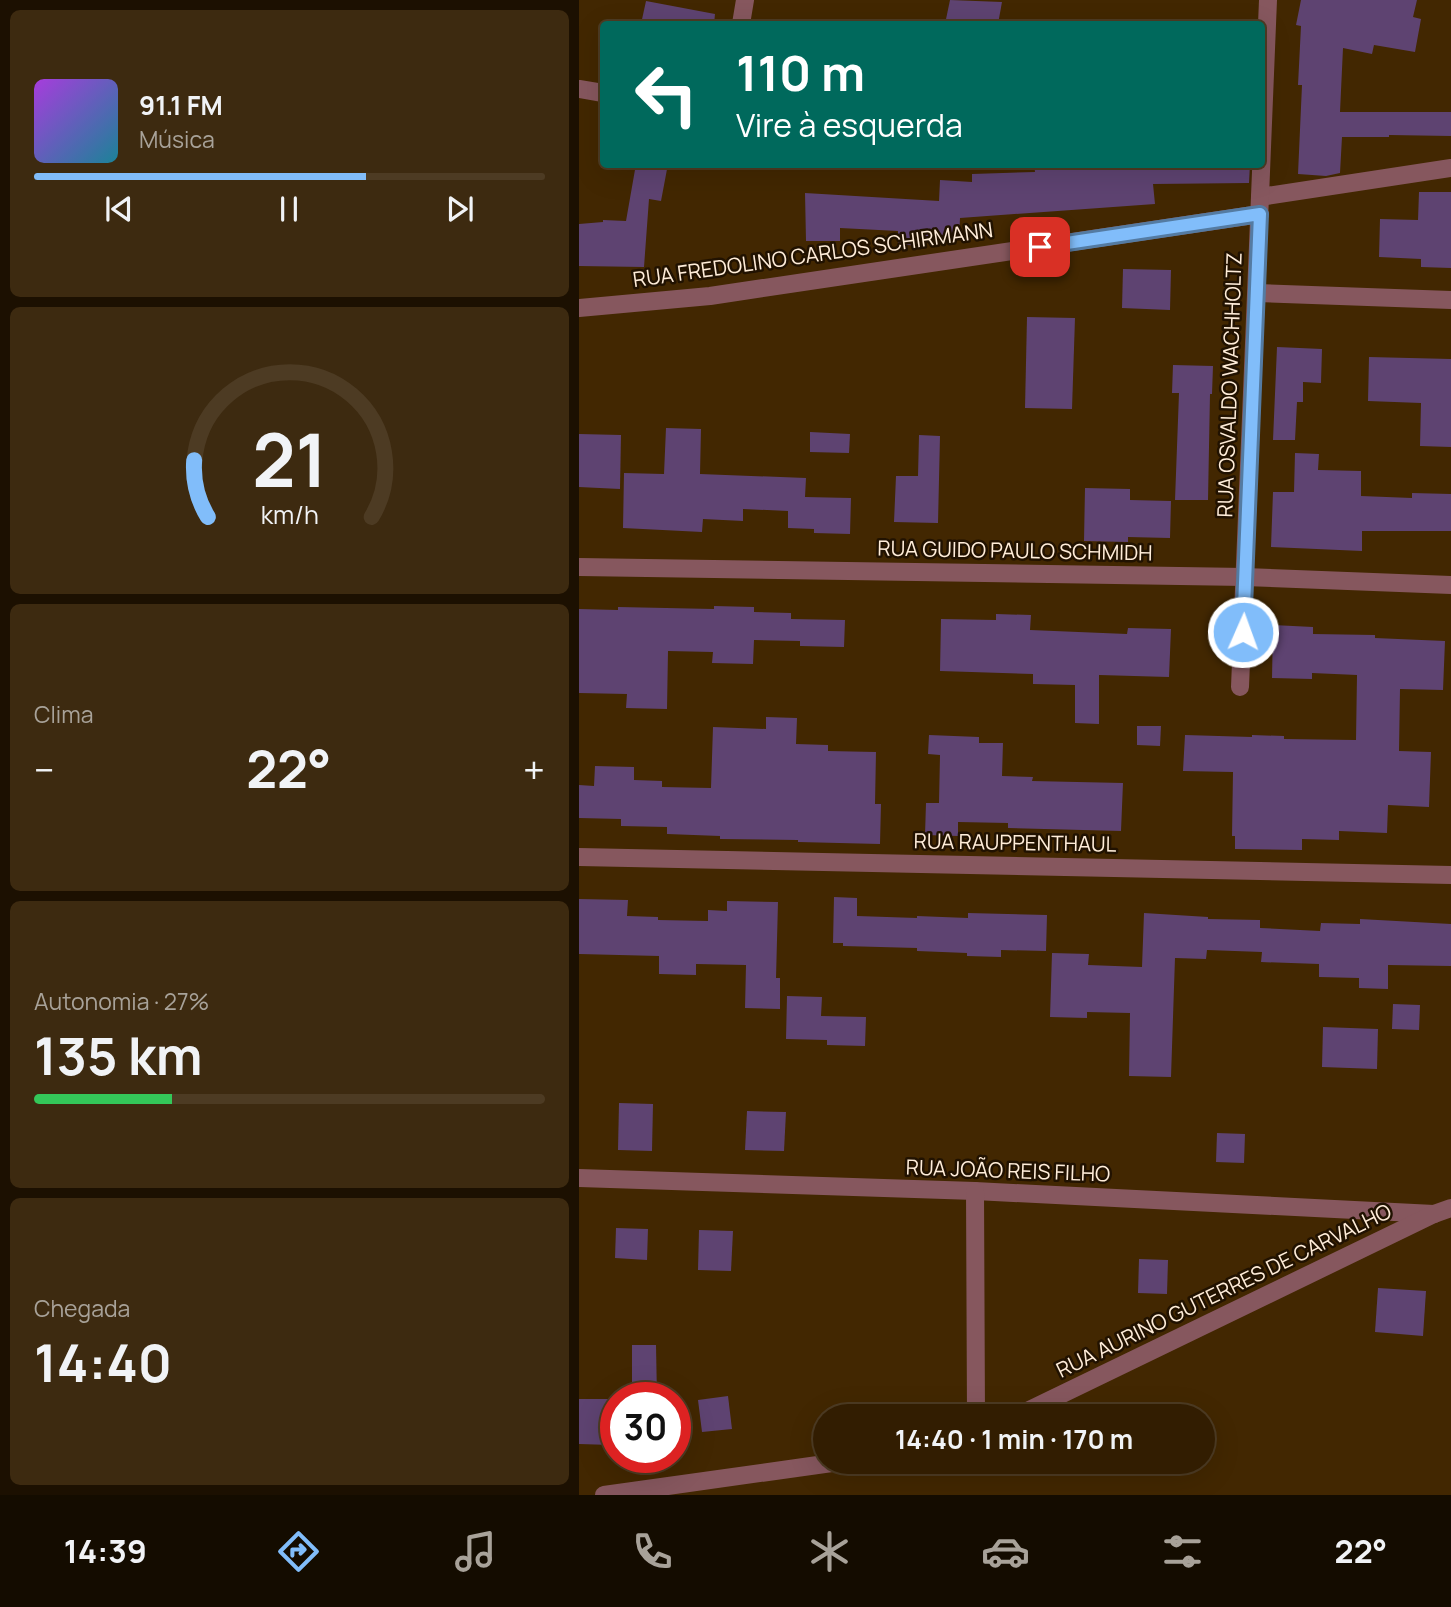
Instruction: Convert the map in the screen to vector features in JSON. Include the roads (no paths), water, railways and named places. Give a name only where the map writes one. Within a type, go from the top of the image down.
[{"type":"street","points":[[742,21],[745,0]]},
{"type":"street","name":"RUA OSVALDO WACHHOLTZ","points":[[1265,92],[1269,0]]},
{"type":"street","points":[[579,89],[600,92]]},
{"type":"street","name":"RUA OSVALDO WACHHOLTZ","points":[[1240,687],[1262,168]]},
{"type":"street","name":"RUA FREDOLINO CARLOS SCHIRMANN","points":[[579,308],[710,296],[1260,206],[1451,168]]},
{"type":"street","points":[[1257,293],[1451,300]]},
{"type":"street","name":"RUA GUIDO PAULO SCHMIDH","points":[[579,567],[1245,577],[1451,585]]},
{"type":"street","name":"RUA RAUPPENTHAUL","points":[[579,857],[1451,876]]},
{"type":"street","name":"RUA JOÃO REIS FILHO","points":[[579,1178],[975,1191],[1442,1211]]},
{"type":"street","points":[[975,1191],[976,1404]]},
{"type":"street","name":"RUA AURINO GUTERRES DE CARVALHO","points":[[1042,1404],[1442,1211]]},
{"type":"street","points":[[604,1495],[813,1466]]}]
